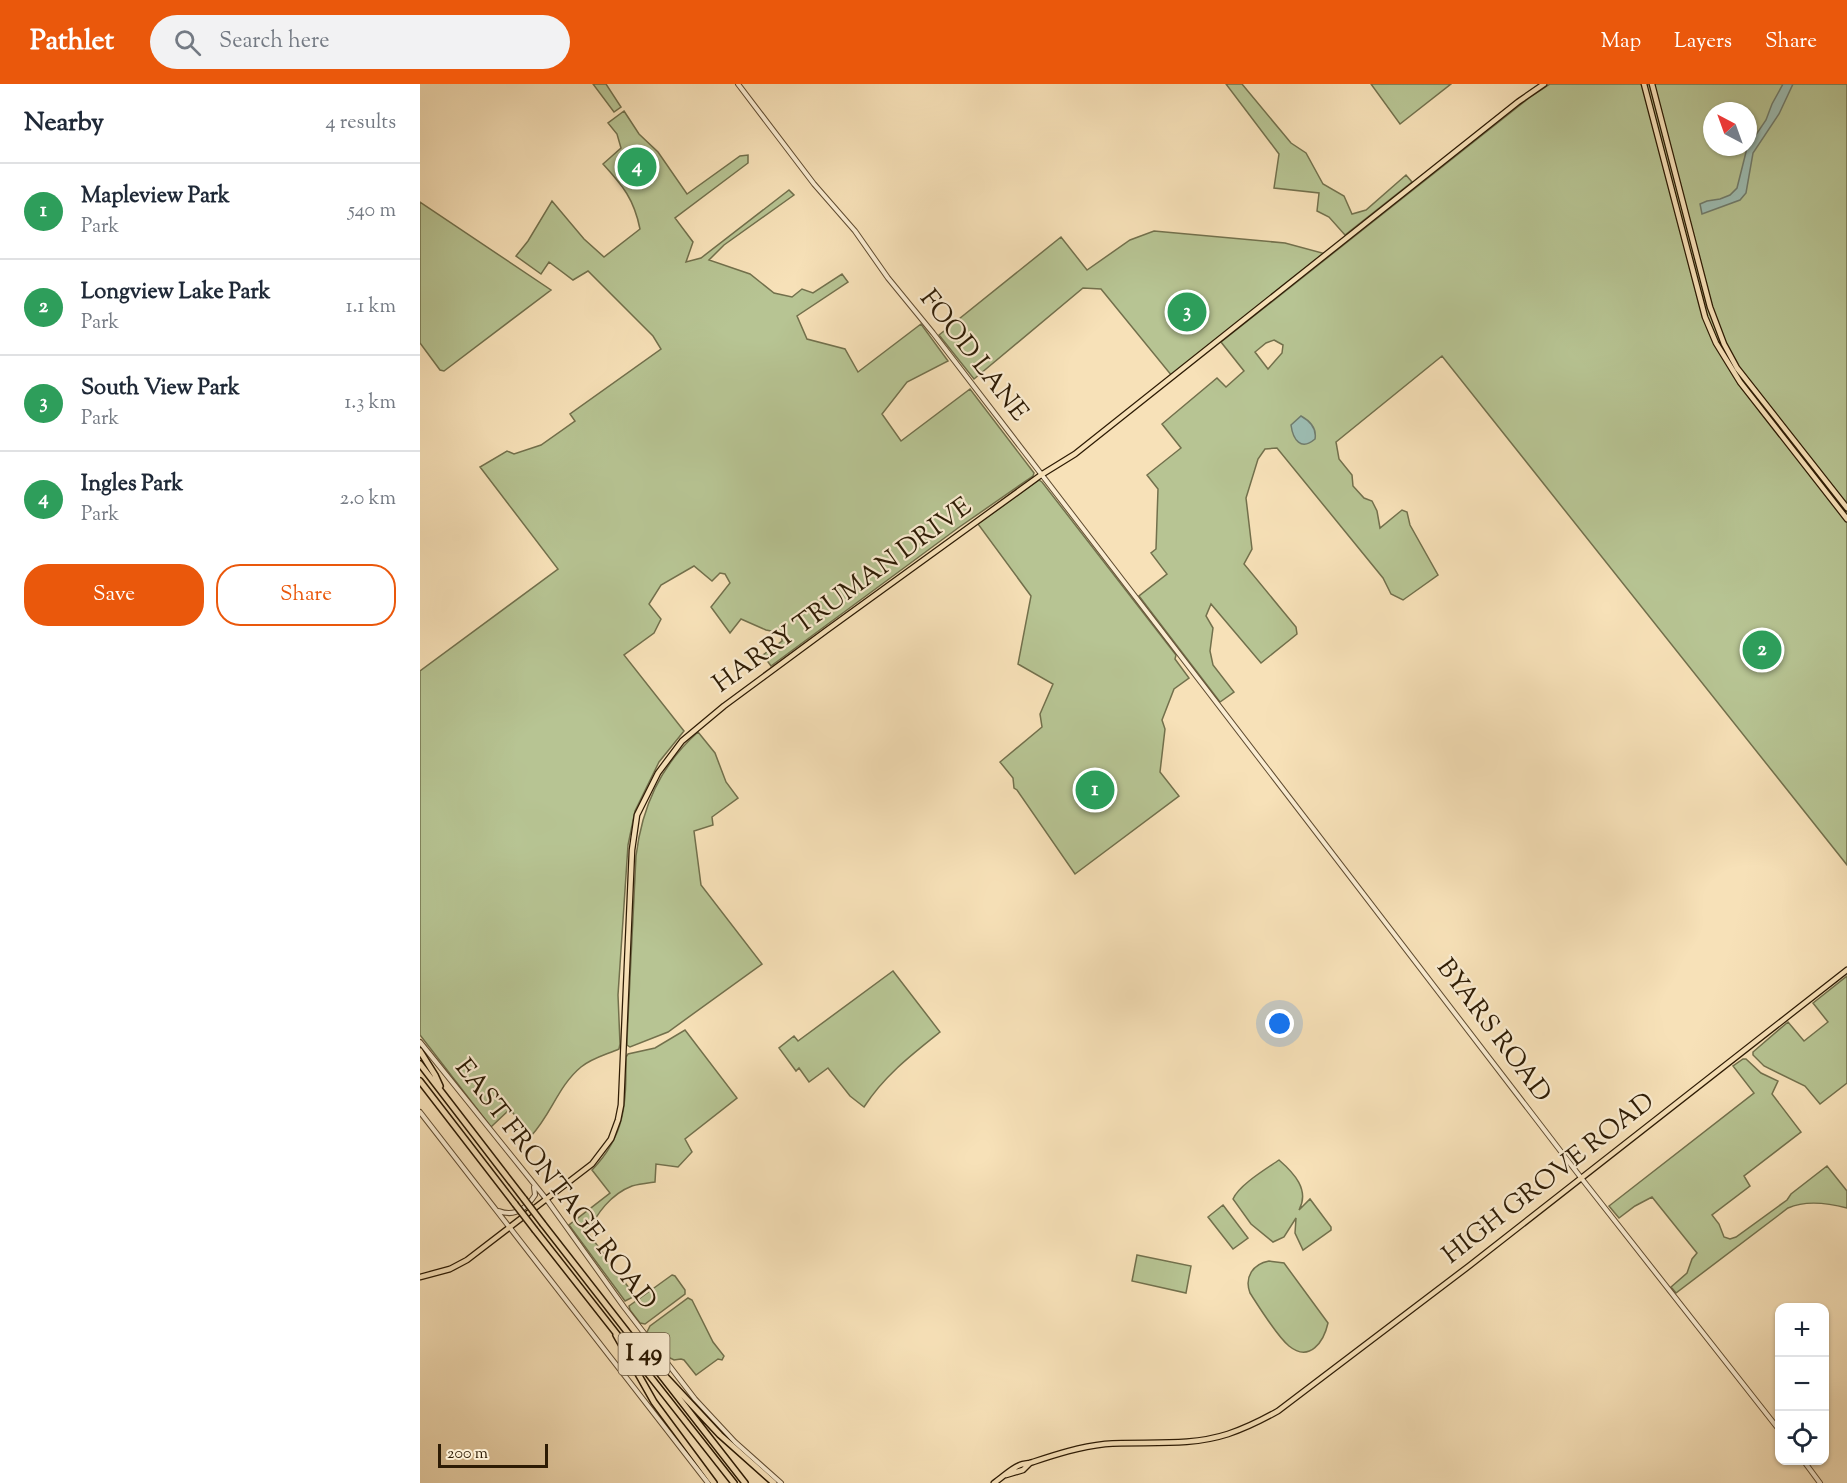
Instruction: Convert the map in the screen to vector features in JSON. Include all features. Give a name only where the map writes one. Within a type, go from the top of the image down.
[{"type":"highway","points":[[420,1051],[443,1093]]},
{"type":"highway","name":"I 49","points":[[420,1064],[745,1483]]},
{"type":"highway","name":"I 49","points":[[420,1082],[734,1483]]},
{"type":"highway","points":[[420,1088],[438,1104]]},
{"type":"highway","points":[[615,1330],[616,1338],[630,1358],[654,1402],[714,1483]]},
{"type":"highway","points":[[651,1363],[720,1435],[774,1483]]},
{"type":"main road","name":"HARRY TRUMAN DRIVE","points":[[420,1277],[450,1269],[467,1260],[592,1164],[611,1139],[621,1104],[632,850],[637,815],[657,773],[681,741],[724,706],[1041,475],[1075,454],[1544,84]]},
{"type":"main road","points":[[1644,84],[1705,317],[1716,343],[1740,382],[1847,519]]},
{"type":"main road","points":[[1652,84],[1710,307],[1724,344],[1737,368],[1847,508]]},
{"type":"main road","name":"HIGH GROVE ROAD","points":[[994,1483],[1022,1464],[1090,1446],[1180,1442],[1235,1431],[1292,1403],[1847,970]]},
{"type":"street","name":"FOOD LANE","points":[[738,84],[814,184],[855,231],[888,278],[933,333],[1178,652]]},
{"type":"street","name":"BYARS ROAD","points":[[1178,652],[1582,1179],[1775,1426]]},
{"type":"street","name":"EAST FRONTAGE ROAD","points":[[420,1042],[547,1200],[624,1307],[695,1399],[735,1442],[781,1483]]},
{"type":"street","points":[[420,1112],[708,1483]]},
{"type":"street","points":[[498,1211],[511,1215],[515,1213],[536,1195],[533,1184]]},
{"type":"street","points":[[1806,1465],[1820,1483]]},
{"type":"green space","points":[[593,84],[606,84],[621,107],[614,112]]},
{"type":"green space","points":[[1226,84],[1242,84],[1291,143],[1306,153],[1323,184],[1344,196],[1352,214],[1366,210],[1406,175],[1412,182],[1345,235],[1329,217],[1317,211],[1319,193],[1274,188],[1279,154]]},
{"type":"green space","points":[[1371,84],[1451,84],[1400,124]]},
{"type":"green space","points":[[1550,84],[1847,84],[1847,865],[1442,356],[1336,442],[1339,459],[1352,475],[1353,486],[1364,498],[1372,501],[1377,511],[1380,528],[1402,510],[1407,512],[1410,525],[1438,575],[1403,600],[1391,594],[1383,578],[1277,448],[1265,449],[1258,459],[1246,498],[1252,549],[1244,564],[1296,627],[1297,634],[1261,663],[1211,604],[1206,616],[1213,628],[1210,651],[1213,665],[1234,692],[1220,702],[1139,596],[1167,574],[1151,553],[1156,549],[1158,489],[1147,475],[1181,448],[1162,424],[1217,378],[1226,387],[1244,371],[1221,342],[1529,98]],"holes":[[[1274,340],[1283,345],[1282,353],[1268,369],[1255,352]]]},
{"type":"green space","points":[[624,111],[639,134],[658,152],[687,194],[740,156],[748,155],[748,163],[675,218],[693,242],[686,262],[701,258],[789,190],[794,195],[724,245],[709,260],[750,274],[774,293],[792,297],[802,289],[813,293],[842,274],[848,282],[797,316],[807,339],[845,349],[858,372],[921,324],[948,361],[907,382],[882,414],[901,441],[970,389],[1034,473],[1033,476],[958,528],[771,666],[763,655],[782,641],[782,633],[766,630],[741,619],[730,633],[711,607],[730,583],[725,574],[720,573],[712,581],[694,566],[661,585],[649,604],[661,619],[654,633],[624,655],[684,731],[659,762],[635,811],[628,845],[618,995],[619,1049],[581,1067],[566,1083],[531,1136],[510,1109],[491,1127],[420,1035],[420,671],[558,569],[480,467],[507,451],[514,454],[541,445],[575,421],[570,414],[661,349],[653,336],[588,271],[573,280],[549,262],[541,274],[516,256],[528,241],[552,201],[584,239],[604,257],[640,229],[627,194],[603,164],[621,148],[617,134],[608,123]]},
{"type":"green space","points":[[420,202],[551,290],[444,371],[440,370],[420,343]]},
{"type":"green space","points":[[1154,231],[1285,243],[1326,254],[1172,376],[1101,289],[1083,288],[974,379],[939,335],[1061,237],[1087,270],[1130,240]]},
{"type":"green space","points":[[1039,480],[1176,655],[1175,659],[1189,678],[1174,689],[1162,720],[1165,729],[1160,772],[1179,796],[1075,874],[1014,788],[1013,778],[1000,762],[1042,727],[1040,714],[1053,684],[1018,664],[1031,596],[978,524]]},
{"type":"green space","points":[[698,732],[715,753],[726,782],[738,798],[712,817],[713,825],[694,831],[701,885],[762,964],[668,1032],[630,1047],[627,1045],[627,1040],[636,856],[639,838],[648,804],[663,773]]},
{"type":"green space","points":[[893,971],[940,1032],[889,1076],[864,1107],[850,1096],[828,1068],[809,1082],[799,1068],[796,1071],[779,1048],[794,1036],[798,1041]]},
{"type":"green space","points":[[1847,976],[1847,1083],[1820,1104],[1805,1086],[1764,1066],[1753,1055],[1753,1052],[1788,1022],[1804,1041],[1828,1022],[1813,1003]]},
{"type":"green space","points":[[685,1030],[737,1098],[685,1139],[692,1152],[678,1167],[656,1164],[655,1182],[632,1186],[617,1194],[605,1205],[591,1226],[588,1233],[635,1296],[625,1301],[569,1225],[610,1193],[592,1170],[612,1144],[622,1118],[626,1057],[628,1054],[655,1048]]},
{"type":"green space","points":[[1746,1059],[1761,1073],[1778,1081],[1772,1094],[1801,1132],[1744,1176],[1750,1186],[1712,1215],[1719,1224],[1724,1237],[1730,1239],[1736,1237],[1787,1200],[1791,1194],[1827,1166],[1847,1191],[1847,1208],[1817,1203],[1788,1208],[1676,1293],[1671,1287],[1687,1273],[1697,1253],[1652,1197],[1619,1218],[1609,1206],[1754,1093],[1733,1066]]},
{"type":"green space","points":[[1279,1160],[1299,1182],[1303,1196],[1299,1210],[1310,1199],[1331,1227],[1331,1230],[1303,1250],[1295,1233],[1296,1218],[1284,1237],[1273,1242],[1251,1224],[1233,1199],[1247,1183]]},
{"type":"green space","points":[[1223,1205],[1248,1238],[1233,1249],[1208,1217]]},
{"type":"green space","points":[[1137,1255],[1191,1266],[1186,1293],[1132,1281]]},
{"type":"green space","points":[[1269,1261],[1284,1263],[1328,1323],[1323,1337],[1310,1351],[1297,1351],[1289,1346],[1268,1321],[1250,1293],[1248,1282],[1251,1272],[1258,1265]]},
{"type":"green space","points":[[672,1275],[685,1290],[685,1294],[645,1324],[640,1323],[629,1306]]},
{"type":"green space","points":[[688,1298],[692,1300],[713,1342],[724,1356],[722,1360],[718,1359],[696,1375],[684,1360],[674,1360],[666,1356],[647,1332],[650,1326]]},
{"type":"water","points":[[1783,84],[1793,84],[1779,114],[1757,147],[1757,133],[1766,120]]},
{"type":"water","points":[[1745,156],[1752,156],[1746,193],[1740,200],[1702,214],[1700,204],[1730,195],[1737,188]]},
{"type":"water","points":[[1301,416],[1310,423],[1315,431],[1315,439],[1306,444],[1298,442],[1291,425]]},
{"type":"place","name":"Ingles Park","points":[[637,167]]},
{"type":"place","name":"South View Park","points":[[1187,312]]},
{"type":"place","name":"Longview Lake Park","points":[[1762,650]]},
{"type":"place","name":"Mapleview Park","points":[[1095,790]]}]
